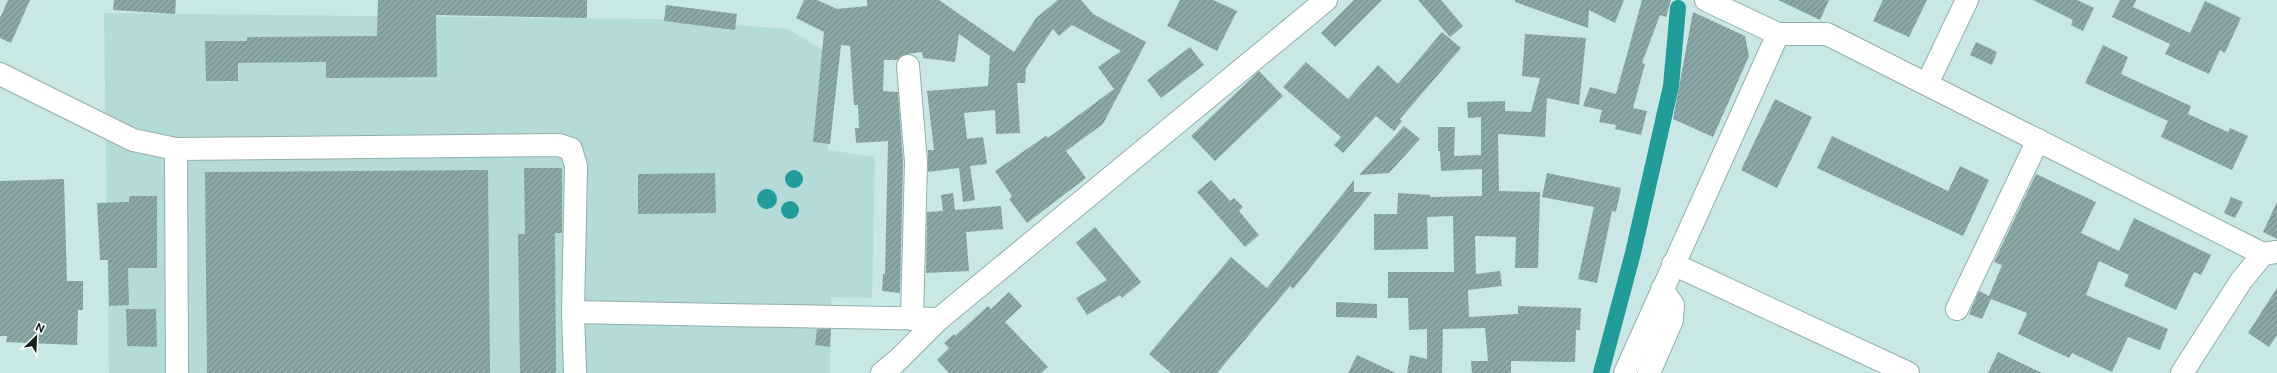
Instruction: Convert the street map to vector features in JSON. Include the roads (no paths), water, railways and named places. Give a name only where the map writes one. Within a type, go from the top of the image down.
[{"type":"street","points":[[882,373],[905,366],[939,319],[1326,0]]},
{"type":"street","points":[[1706,0],[1778,34],[1827,34],[2038,140],[2270,253],[2237,287],[2182,373]]},
{"type":"street","points":[[1927,84],[1967,0]]},
{"type":"street","points":[[1625,373],[1662,288],[1778,34]]},
{"type":"street","points":[[908,66],[916,162],[912,319]]},
{"type":"street","points":[[0,74],[134,140],[176,149],[559,145],[571,149],[576,166],[573,312],[575,373]]},
{"type":"street","points":[[1957,309],[2038,140]]},
{"type":"street","points":[[176,149],[177,373]]},
{"type":"street","points":[[1674,264],[1908,373]]},
{"type":"street","points":[[1649,373],[1672,320],[1673,305],[1662,288]]},
{"type":"street","points":[[573,312],[939,319]]},
{"type":"water","points":[[794,170],[800,173],[803,179],[800,185],[794,188],[788,185],[785,179],[788,173]]},
{"type":"water","points":[[767,189],[774,192],[777,199],[774,206],[767,209],[760,206],[757,199],[760,192]]},
{"type":"water","points":[[786,201],[794,201],[799,206],[797,217],[794,219],[786,219],[781,214],[781,206]]},
{"type":"waterway","points":[[1601,373],[1633,253],[1671,86],[1678,8]]}]
